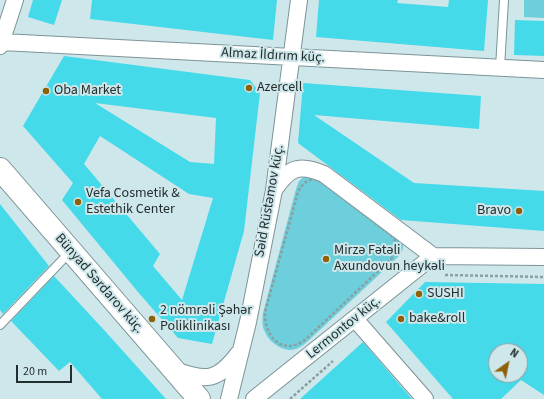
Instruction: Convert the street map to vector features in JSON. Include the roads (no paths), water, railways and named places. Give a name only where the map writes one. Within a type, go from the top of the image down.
[{"type":"main road","name":"Bünyad Sərdarov küç.","points":[[0,169],[199,399]]},
{"type":"street","points":[[1,44],[15,0]]},
{"type":"street","name":"Səid Rüstəmov küç.","points":[[229,399],[248,322],[274,190],[299,0]]},
{"type":"street","name":"Almaz İldırım küç.","points":[[1,44],[544,70]]},
{"type":"street","points":[[274,190],[283,177],[292,171],[301,168],[312,169],[324,174],[433,256],[544,257]]},
{"type":"street","name":"Lermontov küç.","points":[[254,399],[433,256]]},
{"type":"street","points":[[355,319],[425,399]]},
{"type":"street","points":[[173,370],[204,378],[218,375],[228,368],[240,352]]},
{"type":"lane","points":[[500,68],[504,0]]},
{"type":"lane","points":[[0,325],[71,251]]},
{"type":"place","name":"Azercell","points":[[249,88]]},
{"type":"place","name":"Oba Market","points":[[46,91]]},
{"type":"place","name":"Vefa Cosmetik & Estethik Center","points":[[78,202]]},
{"type":"place","name":"Bravo","points":[[519,211]]},
{"type":"place","name":"Mirzə Fətəli Axundovun heykəli","points":[[326,259]]},
{"type":"place","name":"SUSHI","points":[[419,294]]},
{"type":"place","name":"2 nömrəli Şəhər Poliklinikası","points":[[152,319]]},
{"type":"place","name":"bake&roll","points":[[401,319]]}]
